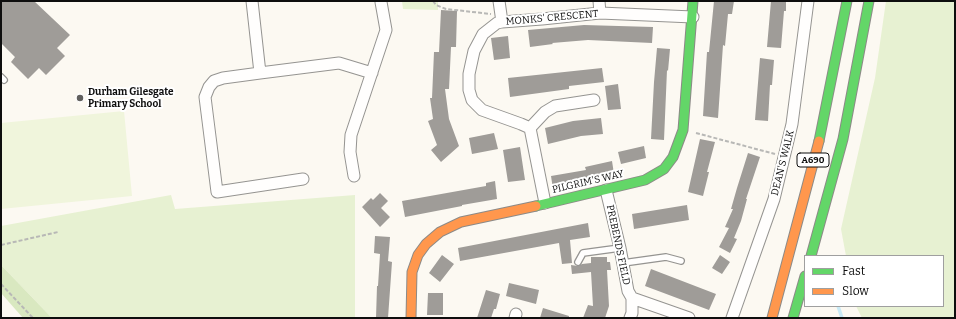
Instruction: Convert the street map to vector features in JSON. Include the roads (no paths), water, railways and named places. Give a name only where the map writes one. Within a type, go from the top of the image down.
[{"type":"main road","name":"PILGRIM'S WAY","points":[[411,318],[412,272],[418,255],[426,244],[440,232],[461,222],[645,180],[664,169],[673,157],[683,130],[693,1]]},
{"type":"main road","name":"A690","points":[[772,318],[822,130],[847,1]]},
{"type":"main road","name":"A690","points":[[810,255],[843,139],[869,1]]},
{"type":"main road","points":[[793,318],[804,280]]},
{"type":"street","points":[[252,1],[260,73]]},
{"type":"street","points":[[499,1],[501,18]]},
{"type":"street","points":[[600,1],[600,13]]},
{"type":"street","name":"DEAN'S WALK","points":[[732,318],[774,199],[792,124],[808,1]]},
{"type":"street","points":[[354,176],[350,152],[352,135],[386,30],[381,2]]},
{"type":"street","name":"MONKS' CRESCENT","points":[[530,128],[482,110],[472,100],[468,90],[469,74],[474,51],[483,34],[501,18],[542,20],[600,13],[692,17]]},
{"type":"street","points":[[303,179],[217,192],[205,97],[209,87],[214,81],[223,78],[339,63],[372,73]]},
{"type":"street","points":[[545,203],[530,128],[545,112],[555,106],[594,100]]},
{"type":"street","name":"PREBENDS FIELD","points":[[606,190],[620,248],[628,291],[632,298],[632,313],[630,318]]},
{"type":"street","name":"PREBENDS FIELD","points":[[632,298],[689,318]]},
{"type":"lane","points":[[578,262],[583,254],[620,248]]},
{"type":"lane","points":[[623,263],[666,257],[681,261]]},
{"type":"waterway","points":[[838,307],[842,318]]},
{"type":"place","name":"Durham Gilesgate Primary School","points":[[80,98]]}]
